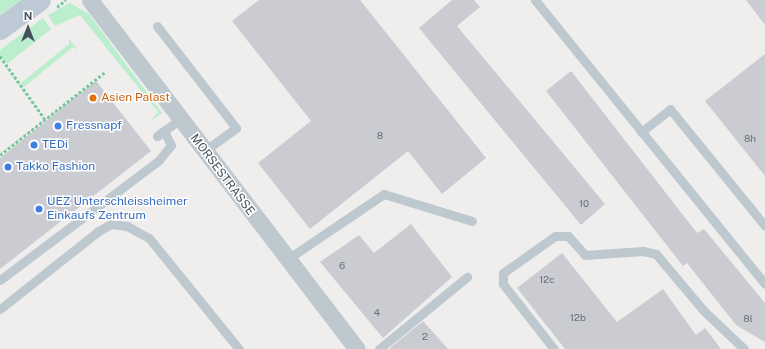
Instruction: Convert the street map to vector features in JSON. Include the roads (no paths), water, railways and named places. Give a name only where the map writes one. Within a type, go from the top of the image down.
[{"type":"main road","points":[[0,28],[40,0]]},
{"type":"street","name":"MORSESTRASSE","points":[[90,0],[286,260],[357,349]]},
{"type":"lane","points":[[535,0],[765,284]]},
{"type":"lane","points":[[157,26],[236,128],[204,152]]},
{"type":"lane","points":[[642,132],[670,108],[765,226]]},
{"type":"lane","points":[[0,280],[159,160],[171,145],[160,133],[180,119]]},
{"type":"lane","points":[[286,260],[384,194],[472,221]]},
{"type":"lane","points":[[0,309],[97,232],[111,224],[127,226],[149,238],[239,349]]},
{"type":"lane","points":[[554,349],[503,284],[503,273],[555,236],[568,236],[585,255],[643,251],[656,254],[704,312],[744,349]]},
{"type":"lane","points":[[379,349],[467,277]]},
{"type":"place","name":"Asien Palast","points":[[93,98]]},
{"type":"place","name":"Fressnapf","points":[[58,126]]},
{"type":"place","name":"TEDi","points":[[34,145]]},
{"type":"place","name":"Takko Fashion","points":[[8,167]]},
{"type":"place","name":"UEZ Unterschleissheimer Einkaufs Zentrum","points":[[39,209]]}]
